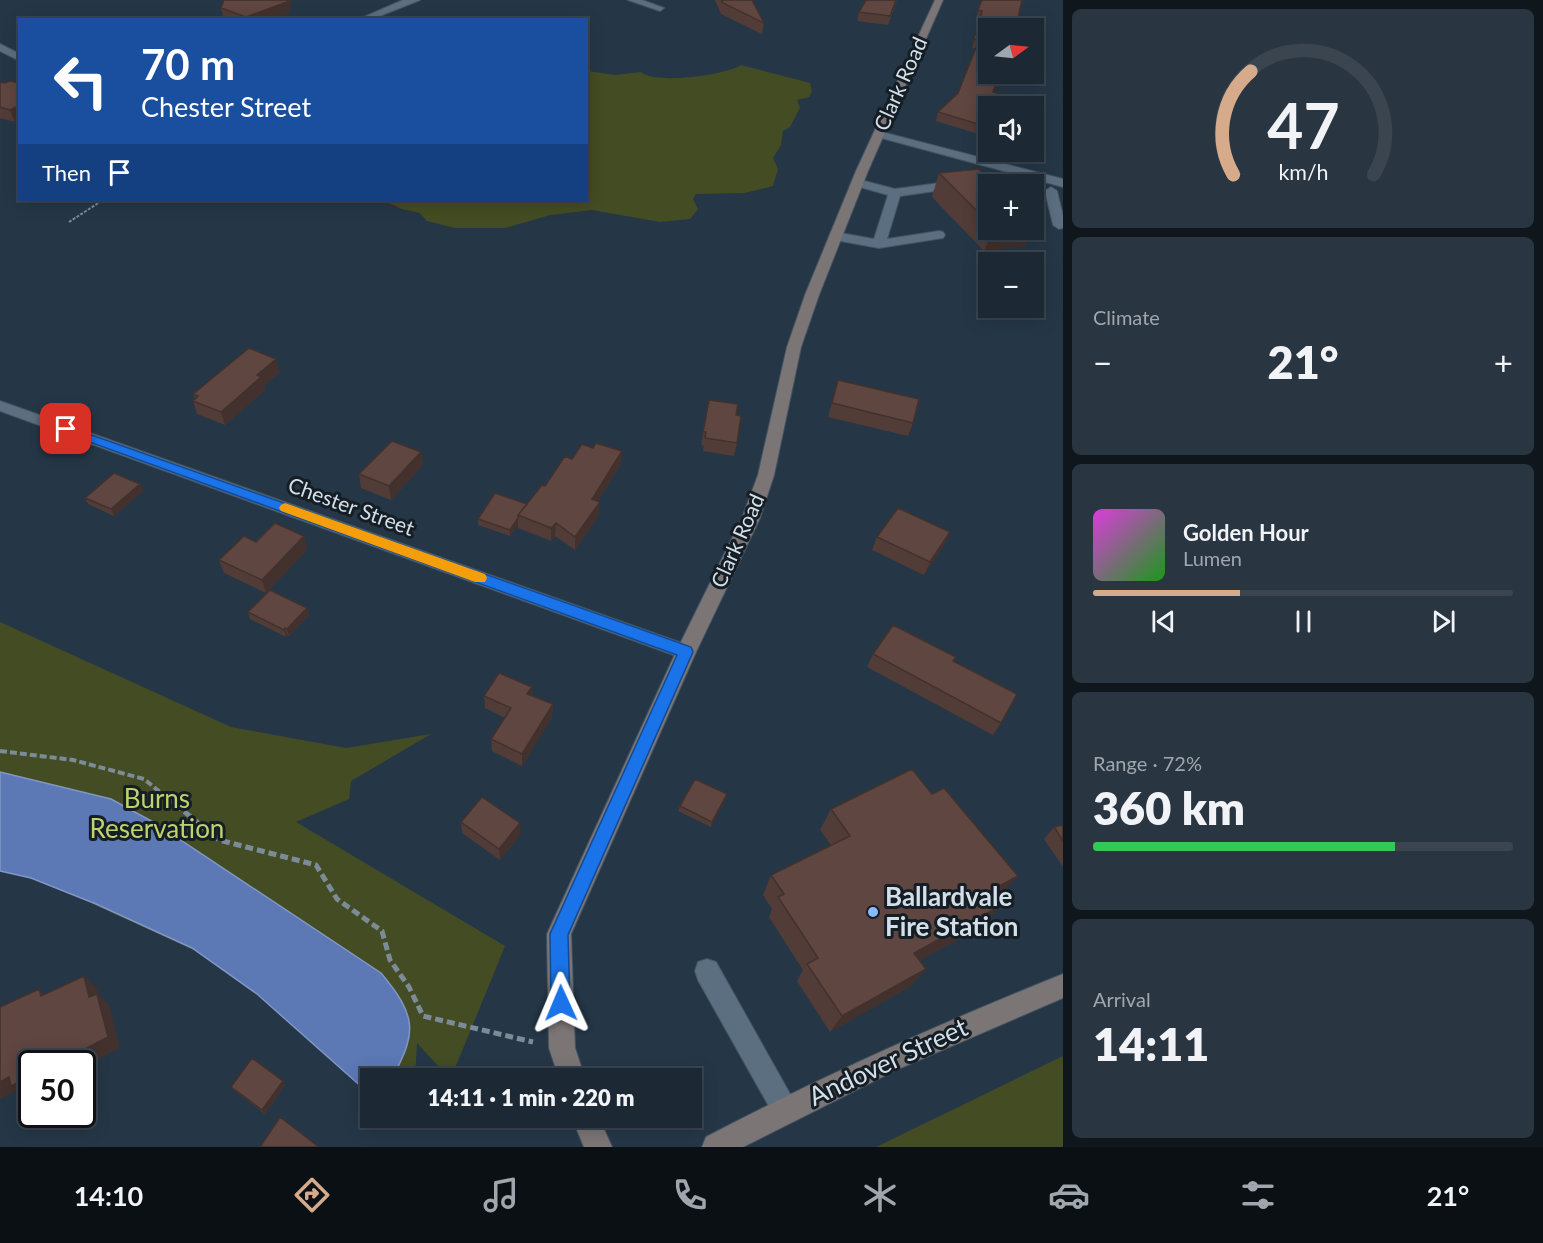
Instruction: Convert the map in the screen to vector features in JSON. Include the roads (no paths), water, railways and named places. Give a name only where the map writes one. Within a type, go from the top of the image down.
[{"type":"main road","name":"Clark Road","points":[[569,1068],[562,1048],[559,934],[761,491],[777,432],[794,347],[857,183],[939,0]]},
{"type":"main road","name":"Andover Street","points":[[716,1147],[785,1110],[942,1035],[1063,986]]},
{"type":"main road","points":[[589,1128],[598,1147]]},
{"type":"street","points":[[366,18],[397,4],[416,0]]},
{"type":"street","points":[[632,0],[660,8]]},
{"type":"street","points":[[0,48],[18,57]]},
{"type":"street","points":[[878,134],[1058,186],[1059,225]]},
{"type":"street","points":[[857,183],[895,193],[1011,173]]},
{"type":"street","points":[[879,244],[895,193]]},
{"type":"street","points":[[836,236],[879,244],[939,235]]},
{"type":"street","name":"Chester Street","points":[[0,406],[686,652]]},
{"type":"street","points":[[707,971],[785,1110]]},
{"type":"water","points":[[0,772],[111,799],[155,823],[381,973],[407,1012],[409,1035],[400,1062],[397,1068],[360,1068],[360,1086],[257,994],[192,948],[96,904],[31,878],[0,871]]},
{"type":"place","name":"Ballardvale Fire Station","points":[[873,912]]},
{"type":"park label","name":"Burns Reservation","points":[[157,814]]}]
